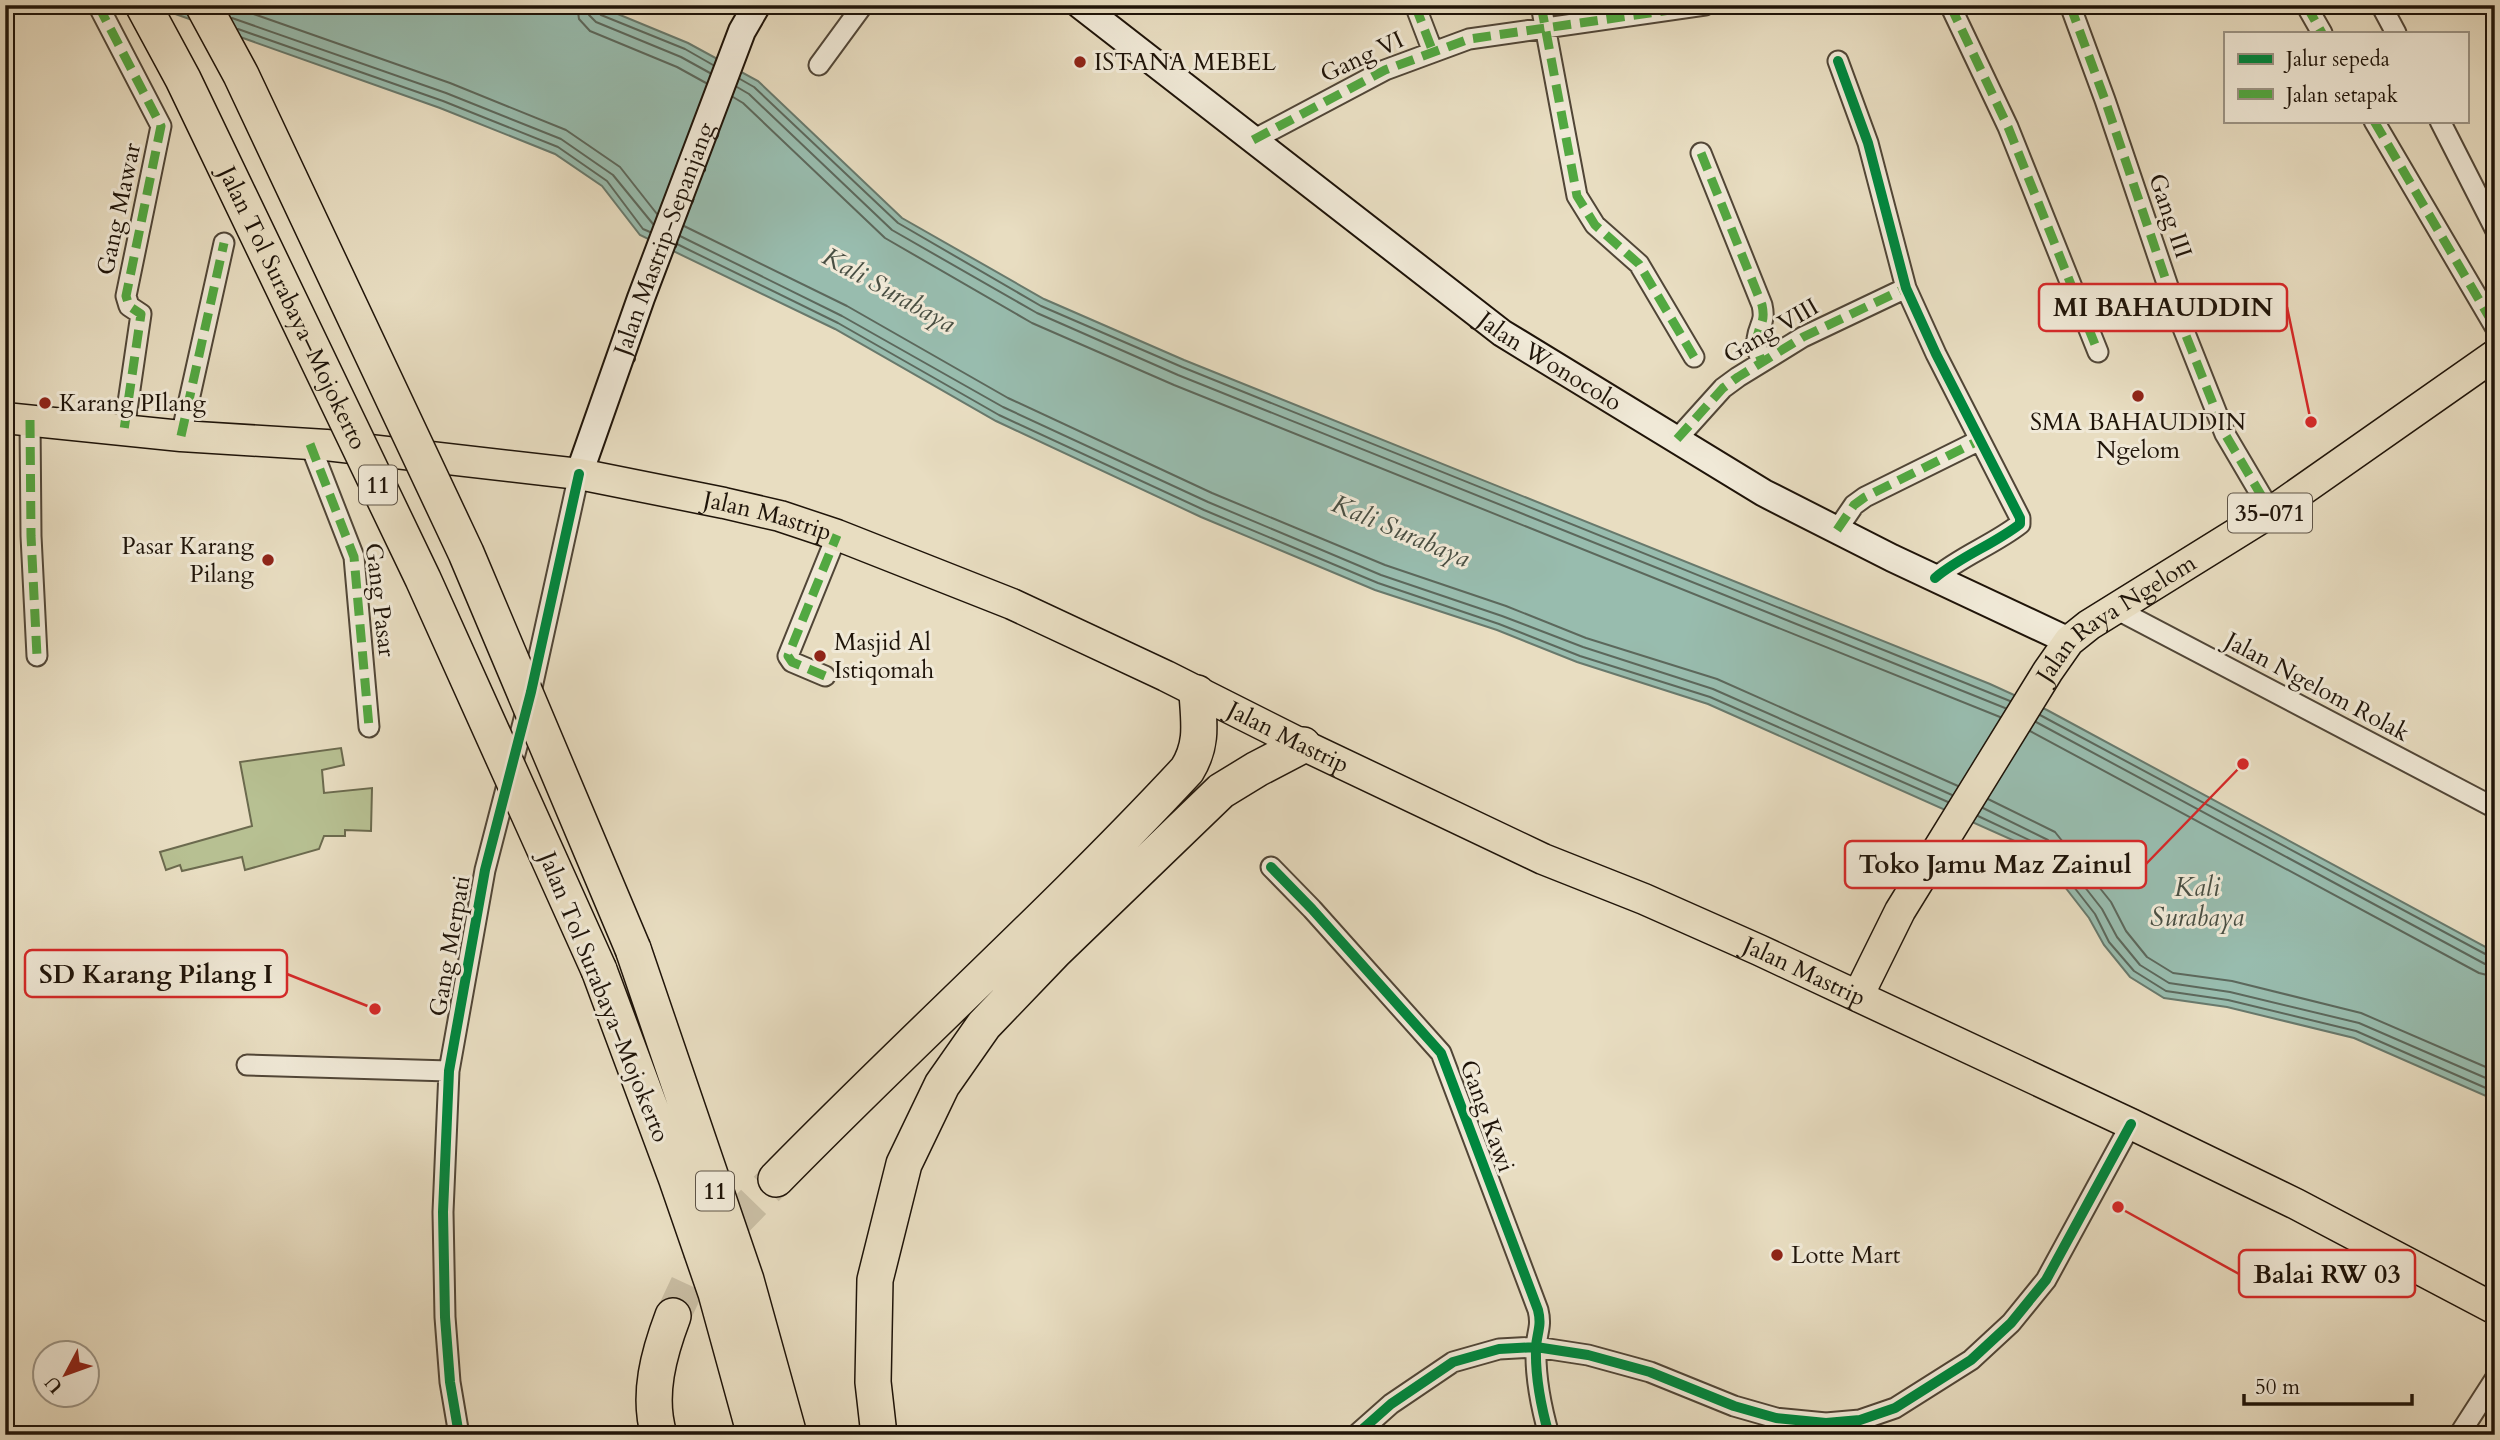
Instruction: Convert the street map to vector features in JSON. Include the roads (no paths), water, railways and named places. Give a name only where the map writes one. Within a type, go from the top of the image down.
[{"type":"highway","name":"Jalan Tol Surabaya–Mojokerto","points":[[143,5],[189,92],[423,579],[599,970],[716,1293],[755,1435]]},
{"type":"highway","name":"Jalan Tol Surabaya–Mojokerto","points":[[203,5],[241,75],[466,553],[633,949],[746,1280],[789,1435]]},
{"type":"highway","points":[[776,1179],[839,1114],[1131,831],[1186,771],[1194,759],[1200,741],[1197,693]]},
{"type":"highway","points":[[879,1435],[873,1382],[875,1280],[904,1164],[942,1085],[984,1025],[1055,951],[1222,792],[1257,769],[1303,745]]},
{"type":"highway","points":[[659,1435],[654,1393],[659,1354],[673,1316]]},
{"type":"main road","name":"Jalan Mastrip-Sepanjang","points":[[579,474],[641,299],[742,31],[757,5]]},
{"type":"main road","name":"Jalan Wonocolo","points":[[1080,5],[1502,332],[1764,493],[2069,641]]},
{"type":"main road","name":"Jalan Raya Ngelom","points":[[1858,996],[1900,911],[2069,641],[2089,625],[2271,512],[2495,355]]},
{"type":"main road","name":"Jalan Mastrip","points":[[18,419],[181,436],[310,444],[579,474],[780,516],[837,535],[1012,604],[1543,859],[1644,899],[1858,996],[2296,1204],[2495,1309]]},
{"type":"street","name":"Gang Mawar","points":[[98,5],[161,126],[126,296],[129,306],[141,314],[124,430]]},
{"type":"street","points":[[819,65],[863,5]]},
{"type":"street","points":[[1415,5],[1433,52]]},
{"type":"street","points":[[1541,5],[1577,196],[1595,225],[1639,264],[1694,357]]},
{"type":"street","points":[[1950,5],[2008,127],[2098,352]]},
{"type":"street","name":"Gang III","points":[[2070,5],[2182,325],[2225,434],[2271,512]]},
{"type":"street","points":[[2306,5],[2321,32]]},
{"type":"street","points":[[2381,5],[2395,32]]},
{"type":"street","name":"Gang VI","points":[[1254,139],[1385,70],[1469,38],[1701,6]]},
{"type":"street","points":[[1838,61],[1863,124],[1906,288],[2020,518],[2020,524],[1935,578]]},
{"type":"street","points":[[2375,122],[2495,327]]},
{"type":"street","points":[[2441,122],[2495,229]]},
{"type":"street","points":[[1701,153],[1762,305],[1765,318],[1757,336],[1756,347],[1762,362]]},
{"type":"street","points":[[181,436],[224,243]]},
{"type":"street","name":"Gang VIII","points":[[1676,439],[1723,388],[1762,362],[1803,337],[1906,288]]},
{"type":"street","points":[[18,419],[31,536],[37,656]]},
{"type":"street","points":[[1837,530],[1854,505],[1865,497],[1980,440]]},
{"type":"street","name":"Gang Pasar","points":[[310,444],[354,557],[369,726]]},
{"type":"street","name":"Gang Merpati","points":[[459,1435],[450,1382],[445,1317],[443,1212],[449,1071],[485,870],[531,692],[579,474]]},
{"type":"street","points":[[825,676],[792,662],[788,656],[837,535]]},
{"type":"street","name":"Jalan Ngelom Rolak","points":[[2116,609],[2495,808]]},
{"type":"street","name":"Gang Kawi","points":[[1271,867],[1441,1053],[1542,1324],[1536,1347],[1541,1404],[1549,1435]]},
{"type":"street","points":[[247,1065],[449,1071]]},
{"type":"street","points":[[1356,1435],[1391,1404],[1453,1362],[1499,1349],[1536,1347],[1588,1355],[1650,1372],[1734,1406],[1776,1418],[1826,1423],[1860,1420],[1895,1408],[1971,1360],[2011,1323],[2046,1280],[2131,1124]]},
{"type":"street","points":[[2459,1435],[2495,1379]]},
{"type":"water","name":"Kali Surabaya","points":[[150,5],[596,5],[688,43],[758,81],[902,218],[1044,299],[1184,360],[1990,684],[2047,710],[2495,952],[2495,1100],[2354,1038],[2227,1007],[2164,998],[2130,977],[2037,851],[1708,704],[1577,662],[1497,630],[1375,590],[1201,517],[996,421],[835,329],[640,235],[602,186],[555,154],[440,108]]},
{"type":"tunnel","points":[[673,1316],[693,1273],[730,1226],[776,1179]]},
{"type":"place","name":"ISTANA MEBEL","points":[[1080,62]]},
{"type":"place","name":"SMA BAHAUDDIN Ngelom","points":[[2138,396]]},
{"type":"place","name":"Karang PIlang","points":[[45,403]]},
{"type":"place","name":"MI BAHAUDDIN","points":[[2311,422]]},
{"type":"place","name":"Pasar Karang Pilang","points":[[268,560]]},
{"type":"place","name":"Masjid Al Istiqomah","points":[[820,656]]},
{"type":"place","name":"Toko Jamu Maz Zainul","points":[[2243,764]]},
{"type":"place","name":"SD Karang Pilang I","points":[[375,1009]]},
{"type":"place","name":"Balai RW 03","points":[[2118,1207]]},
{"type":"place","name":"Lotte Mart","points":[[1777,1255]]}]
